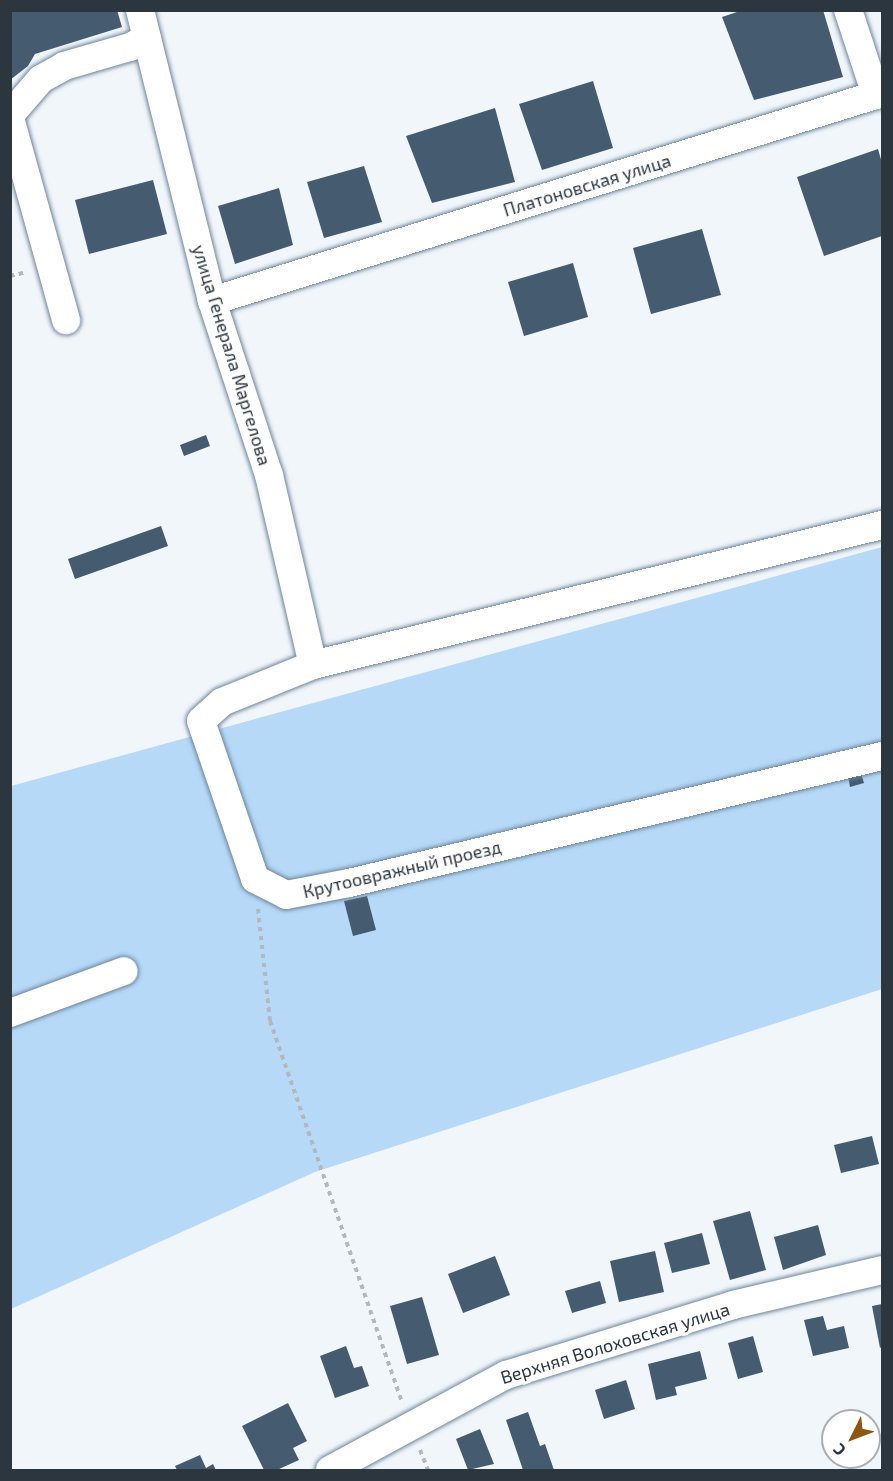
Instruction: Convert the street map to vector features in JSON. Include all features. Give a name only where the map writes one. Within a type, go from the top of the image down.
[{"type":"street","name":"улица Генерала Маргелова","points":[[140,10],[212,301],[269,475],[313,665]]},
{"type":"street","name":"Платоновская улица","points":[[212,301],[879,96],[848,10]]},
{"type":"street","points":[[66,320],[10,117],[41,79],[64,66],[129,47],[147,38]]},
{"type":"street","points":[[255,879],[201,721],[222,702],[313,665],[882,525]]},
{"type":"street","name":"Крутоовражный проезд","points":[[255,879],[285,895],[349,883],[882,756]]},
{"type":"street","points":[[10,1013],[124,970]]},
{"type":"street","name":"Верхняя Волоховская улица","points":[[330,1470],[475,1389],[538,1363],[733,1305],[882,1270]]},
{"type":"path","points":[[255,879],[270,1021],[410,1425],[428,1470]]},
{"type":"shaded area","points":[[882,547],[882,989],[315,1172],[11,1309],[11,786]]},
{"type":"building","points":[[10,10],[117,10],[122,27],[35,54],[28,66],[10,80]]},
{"type":"building","points":[[743,10],[823,10],[843,77],[754,100],[722,17]]},
{"type":"building","points":[[593,81],[613,148],[542,170],[519,104]]},
{"type":"building","points":[[495,108],[515,182],[432,203],[406,136]]},
{"type":"building","points":[[878,149],[882,163],[882,236],[824,256],[797,177]]},
{"type":"building","points":[[364,166],[382,222],[324,238],[307,182]]},
{"type":"building","points":[[153,180],[167,234],[89,254],[75,200]]},
{"type":"building","points":[[279,188],[293,245],[235,264],[218,206]]},
{"type":"building","points":[[702,229],[721,295],[651,314],[633,248]]},
{"type":"building","points":[[573,263],[588,317],[524,336],[508,282]]},
{"type":"building","points":[[206,435],[210,446],[184,456],[180,445]]},
{"type":"building","points":[[161,526],[168,546],[75,579],[68,559]]},
{"type":"building","points":[[859,767],[864,783],[850,787],[847,770]]},
{"type":"building","points":[[367,896],[376,930],[353,936],[344,901]]},
{"type":"building","points":[[872,1136],[879,1164],[841,1173],[834,1145]]},
{"type":"building","points":[[750,1211],[766,1270],[730,1280],[713,1221]]},
{"type":"building","points":[[818,1225],[826,1255],[783,1270],[774,1237]]},
{"type":"building","points":[[702,1233],[710,1264],[672,1273],[664,1243]]},
{"type":"building","points":[[655,1251],[664,1292],[619,1302],[610,1261]]},
{"type":"building","points":[[495,1256],[510,1295],[463,1313],[448,1274]]},
{"type":"building","points":[[600,1281],[606,1303],[572,1313],[565,1291]]},
{"type":"building","points":[[422,1297],[439,1355],[407,1364],[390,1306]]},
{"type":"building","points":[[882,1304],[882,1347],[880,1348],[872,1306]]},
{"type":"building","points":[[823,1316],[827,1330],[844,1326],[849,1348],[813,1356],[804,1320]]},
{"type":"building","points":[[753,1336],[763,1372],[738,1379],[728,1343]]},
{"type":"building","points":[[346,1346],[354,1368],[362,1366],[369,1386],[335,1398],[320,1356]]},
{"type":"building","points":[[700,1351],[707,1379],[675,1387],[677,1395],[656,1400],[648,1364]]},
{"type":"building","points":[[626,1380],[635,1409],[604,1419],[595,1390]]},
{"type":"building","points":[[288,1403],[307,1441],[293,1448],[299,1460],[277,1470],[264,1470],[242,1426]]},
{"type":"building","points":[[528,1412],[540,1446],[545,1444],[554,1470],[523,1470],[506,1420]]},
{"type":"building","points":[[480,1429],[494,1464],[468,1470],[456,1439]]},
{"type":"building","points":[[200,1455],[206,1468],[213,1464],[216,1470],[177,1470],[175,1466]]}]
